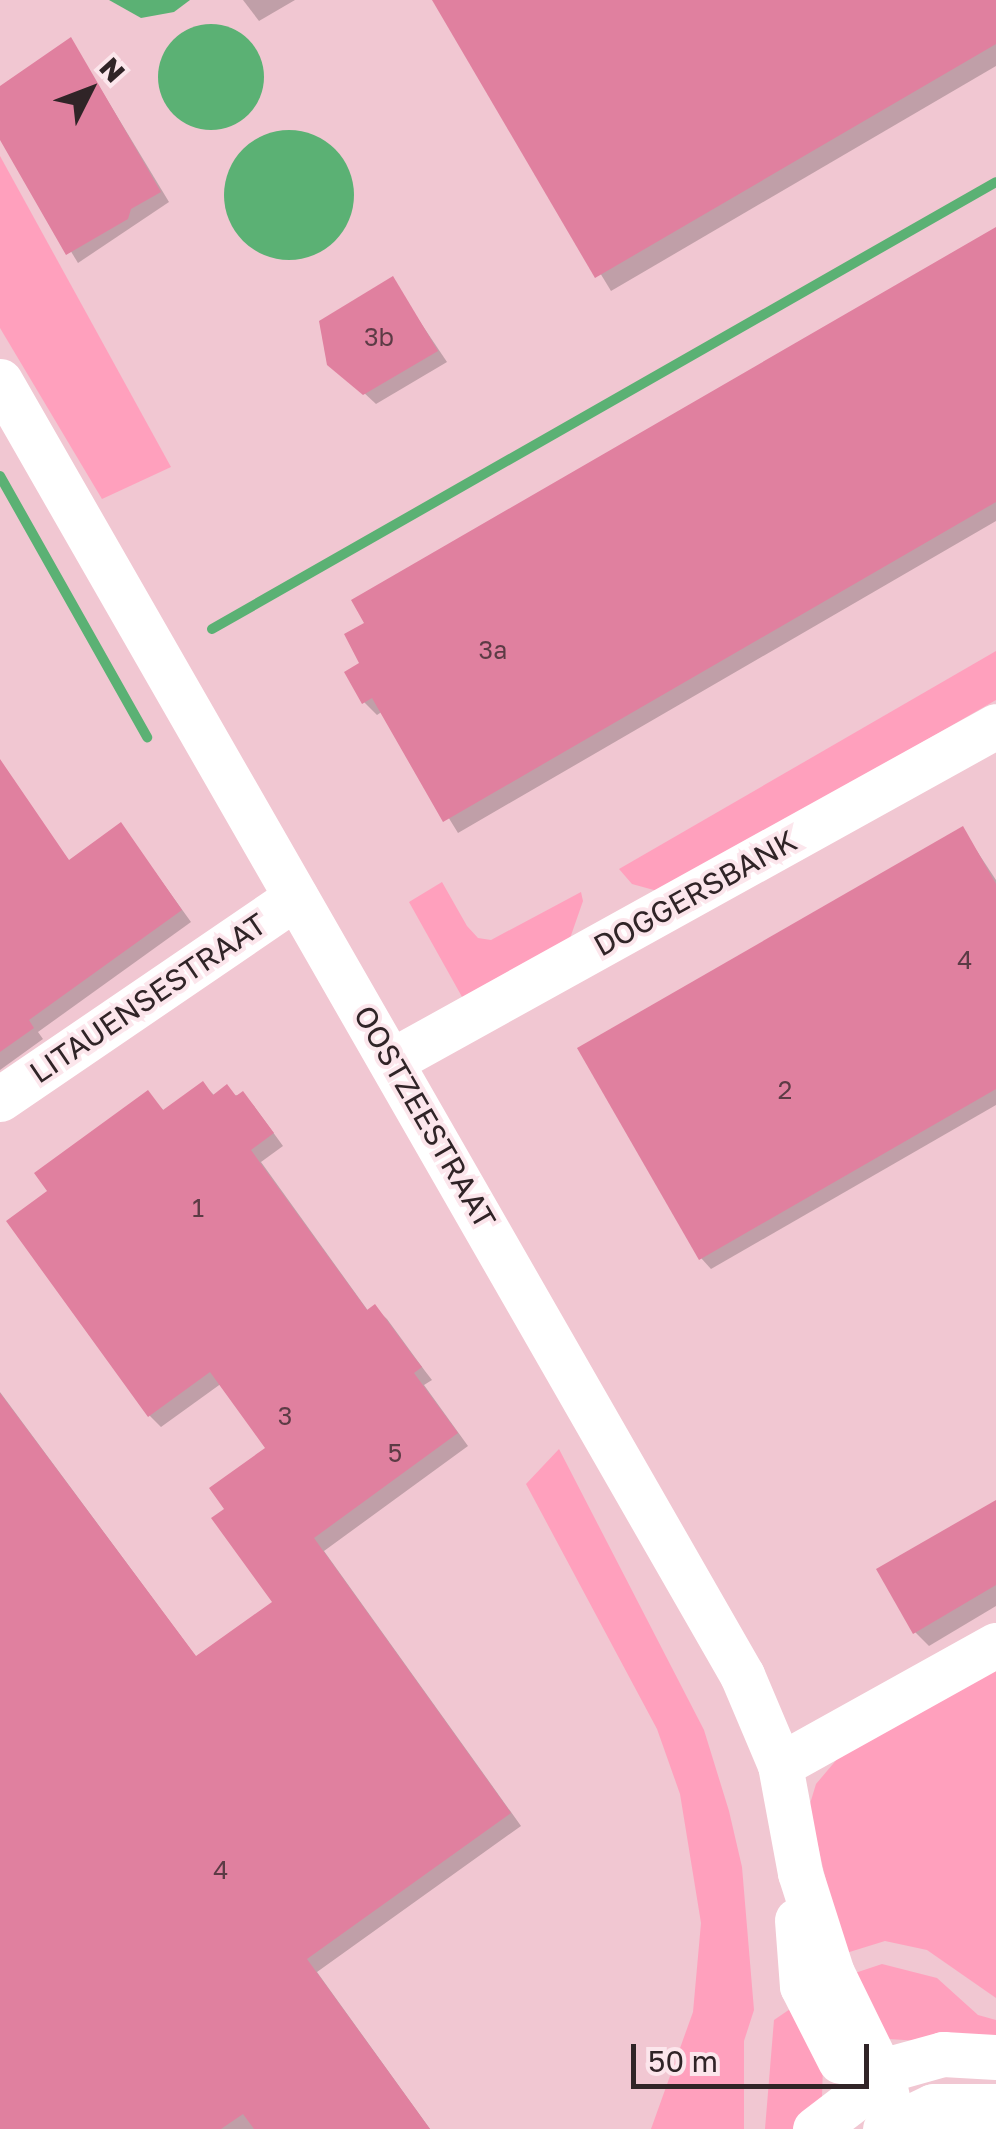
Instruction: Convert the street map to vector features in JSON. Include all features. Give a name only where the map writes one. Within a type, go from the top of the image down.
[{"type":"street","name":"OOSTZEESTRAAT","points":[[0,381],[393,1060],[742,1675],[780,1765],[800,1873],[870,2082],[889,2126]]},
{"type":"street","name":"DOGGERSBANK","points":[[393,1060],[996,726]]},
{"type":"street","name":"LITAUENSESTRAAT","points":[[0,1099],[296,897]]},
{"type":"street","points":[[780,1765],[996,1645]]},
{"type":"street","points":[[815,2129],[870,2082],[943,2054],[996,2057]]},
{"type":"street","points":[[889,2126],[950,2103],[996,2106]]},
{"type":"shaded area","points":[[0,0],[996,0],[996,2129],[0,2129]]},
{"type":"shaded area","points":[[109,0],[190,0],[174,12],[141,18]]},
{"type":"shaded area","points":[[211,24],[231,28],[249,39],[260,57],[264,77],[260,97],[249,115],[231,126],[211,130],[191,126],[173,115],[162,97],[158,77],[162,57],[173,39],[191,28]]},
{"type":"shaded area","points":[[289,130],[314,135],[335,149],[349,170],[354,195],[349,220],[335,241],[314,255],[289,260],[264,255],[243,241],[229,220],[224,195],[229,170],[243,149],[264,135]]},
{"type":"shaded area","points":[[0,156],[171,467],[102,499],[0,328]]},
{"type":"shaded area","points":[[996,651],[996,700],[661,892],[632,884],[619,869]]},
{"type":"shaded area","points":[[442,882],[467,926],[478,938],[491,940],[581,892],[583,901],[567,947],[466,1004],[409,902]]},
{"type":"shaded area","points":[[559,1449],[704,1730],[729,1811],[742,1867],[754,2010],[744,2041],[744,2129],[651,2129],[693,2012],[701,1923],[680,1794],[657,1729],[526,1484]]},
{"type":"shaded area","points":[[996,1667],[996,1998],[927,1950],[885,1941],[843,1954],[809,1807],[816,1784],[838,1758]]},
{"type":"shaded area","points":[[882,1964],[937,1978],[978,2015],[996,2020],[996,2046],[889,2039],[846,1976]]},
{"type":"shaded area","points":[[796,2005],[823,2064],[822,2097],[798,2129],[765,2129],[774,2020]]},
{"type":"building","points":[[432,0],[996,0],[996,44],[595,278]]},
{"type":"building","points":[[71,37],[161,192],[131,209],[128,219],[66,255],[0,140],[0,86]]},
{"type":"building","points":[[996,227],[996,502],[443,822],[372,698],[362,704],[344,672],[359,663],[344,634],[364,623],[351,600]]},
{"type":"building","points":[[393,276],[438,351],[363,395],[327,365],[319,321]]},
{"type":"building","points":[[0,759],[69,860],[121,822],[182,910],[29,1020],[34,1028],[0,1052]]},
{"type":"building","points":[[963,826],[996,884],[996,1089],[699,1260],[577,1048]]},
{"type":"building","points":[[203,1081],[213,1095],[227,1084],[236,1096],[243,1091],[274,1133],[251,1150],[367,1310],[375,1304],[422,1367],[414,1373],[458,1433],[314,1538],[511,1813],[307,1959],[430,2129],[254,2129],[243,2114],[221,2129],[0,2129],[0,1393],[196,1656],[272,1602],[211,1518],[224,1509],[209,1488],[265,1448],[210,1372],[148,1417],[6,1221],[47,1191],[34,1173],[148,1090],[163,1110]]},
{"type":"building","points":[[996,1500],[996,1585],[913,1634],[876,1569]]},
{"type":"waterway","points":[[212,629],[996,182]]},
{"type":"waterway","points":[[0,476],[147,737]]}]
